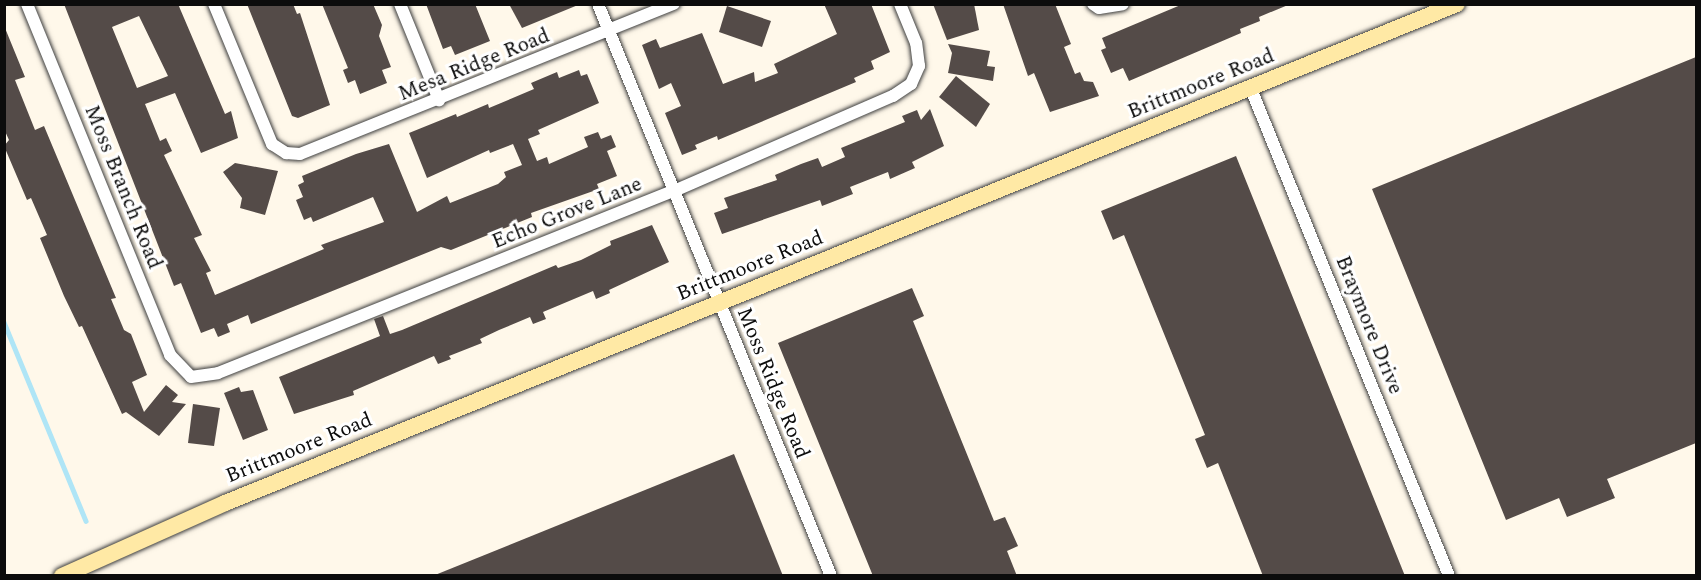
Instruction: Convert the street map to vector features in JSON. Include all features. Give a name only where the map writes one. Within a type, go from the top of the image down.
[{"type":"main road","name":"Brittmoore Road","points":[[62,576],[225,502],[1457,4]]},
{"type":"street","name":"Moss Branch Road","points":[[27,4],[170,355],[191,377]]},
{"type":"street","name":"Mesa Ridge Road","points":[[214,4],[272,144],[286,153],[316,149],[674,4]]},
{"type":"street","points":[[400,4],[439,100]]},
{"type":"street","name":"Moss Ridge Road","points":[[598,4],[831,576]]},
{"type":"street","name":"Echo Grove Lane","points":[[191,377],[218,374],[674,191],[893,96],[911,84],[919,66],[916,44],[900,4]]},
{"type":"street","points":[[1093,4],[1113,8],[1123,4]]},
{"type":"street","name":"Braymore Drive","points":[[1251,89],[1449,576]]},
{"type":"building","points":[[64,4],[178,4],[225,114],[231,111],[238,138],[201,153],[175,93],[145,104],[160,141],[166,138],[172,151],[164,155],[202,235],[194,238],[211,271],[206,273],[215,295],[324,249],[321,245],[384,222],[373,197],[313,222],[311,217],[304,220],[296,200],[303,197],[298,185],[304,182],[302,176],[356,154],[389,144],[417,212],[447,196],[450,203],[498,184],[506,177],[504,172],[522,165],[513,144],[490,153],[489,150],[427,178],[409,133],[488,104],[489,108],[534,89],[531,83],[557,72],[559,78],[579,70],[581,76],[587,74],[599,103],[538,130],[540,134],[528,139],[537,161],[547,157],[549,164],[588,147],[584,137],[598,132],[601,139],[611,135],[616,147],[607,151],[617,176],[597,184],[599,189],[531,213],[532,217],[451,250],[441,247],[251,324],[248,315],[227,324],[230,332],[218,337],[214,328],[201,333],[181,283],[174,286]],"holes":[[[139,16],[168,76],[137,88],[112,27]]]},
{"type":"building","points":[[247,4],[293,4],[297,14],[300,13],[330,105],[298,118],[292,116]]},
{"type":"building","points":[[322,4],[373,4],[382,25],[379,36],[391,67],[382,70],[387,83],[360,94],[355,80],[348,83],[343,70],[348,68]]},
{"type":"building","points":[[426,4],[475,4],[490,41],[455,55],[451,46],[443,49]]},
{"type":"building","points":[[509,4],[578,4],[578,5],[522,28]]},
{"type":"building","points":[[824,4],[871,4],[890,52],[871,61],[874,69],[854,78],[856,82],[718,140],[717,136],[695,145],[697,149],[682,155],[665,113],[681,106],[671,83],[659,89],[642,45],[656,39],[660,48],[702,33],[723,84],[754,72],[755,82],[778,73],[774,64],[837,34]]},
{"type":"building","points":[[933,4],[974,4],[979,30],[947,40]]},
{"type":"building","points":[[1003,4],[1055,4],[1071,44],[1064,47],[1075,74],[1080,72],[1084,81],[1093,82],[1099,96],[1050,112],[1034,73],[1028,76]]},
{"type":"building","points":[[1183,4],[1288,5],[1259,17],[1260,21],[1240,29],[1241,33],[1129,81],[1123,68],[1111,73],[1101,50],[1106,48],[1102,38]]},
{"type":"building","points":[[727,6],[771,21],[762,47],[719,32]]},
{"type":"building","points":[[5,28],[25,77],[15,80],[35,130],[44,126],[116,298],[111,299],[124,330],[131,334],[147,375],[132,382],[144,412],[166,385],[178,395],[172,402],[186,404],[159,436],[126,412],[122,414],[82,326],[79,327],[64,296],[40,238],[47,235],[31,198],[27,200],[4,146],[9,140],[4,129]]},
{"type":"building","points":[[948,44],[990,51],[987,66],[995,67],[993,81],[948,73],[952,53]]},
{"type":"building","points":[[1696,57],[1696,443],[1607,479],[1615,498],[1567,517],[1559,498],[1506,520],[1372,189]]},
{"type":"building","points":[[956,76],[990,104],[976,127],[939,97]]},
{"type":"building","points":[[930,109],[944,146],[912,162],[915,168],[890,179],[888,172],[850,187],[853,194],[822,206],[820,200],[722,234],[714,213],[728,208],[724,198],[777,180],[775,175],[818,158],[822,167],[845,157],[841,148],[905,122],[902,116],[917,110],[921,120]]},
{"type":"building","points":[[1236,156],[1405,576],[1263,576],[1218,463],[1207,468],[1195,439],[1205,435],[1124,235],[1113,240],[1101,211]]},
{"type":"building","points":[[235,163],[278,171],[265,215],[240,208],[242,198],[223,172]]},
{"type":"building","points":[[652,225],[669,262],[609,290],[610,293],[596,299],[593,291],[543,312],[546,319],[533,324],[530,317],[499,330],[480,339],[482,343],[449,356],[451,359],[438,364],[434,356],[353,391],[354,395],[294,414],[279,377],[380,336],[374,319],[383,316],[390,334],[402,330],[556,265],[558,268],[581,260],[611,245],[610,241]]},
{"type":"building","points":[[912,288],[924,316],[913,321],[994,521],[1005,517],[1018,546],[1007,551],[1017,576],[873,576],[778,343]]},
{"type":"building","points":[[239,387],[241,392],[253,390],[268,430],[243,440],[224,393]]},
{"type":"building","points":[[193,404],[220,408],[214,446],[188,443]]},
{"type":"building","points":[[734,454],[783,576],[435,576],[435,575]]},
{"type":"waterway","points":[[4,322],[86,521]]}]
